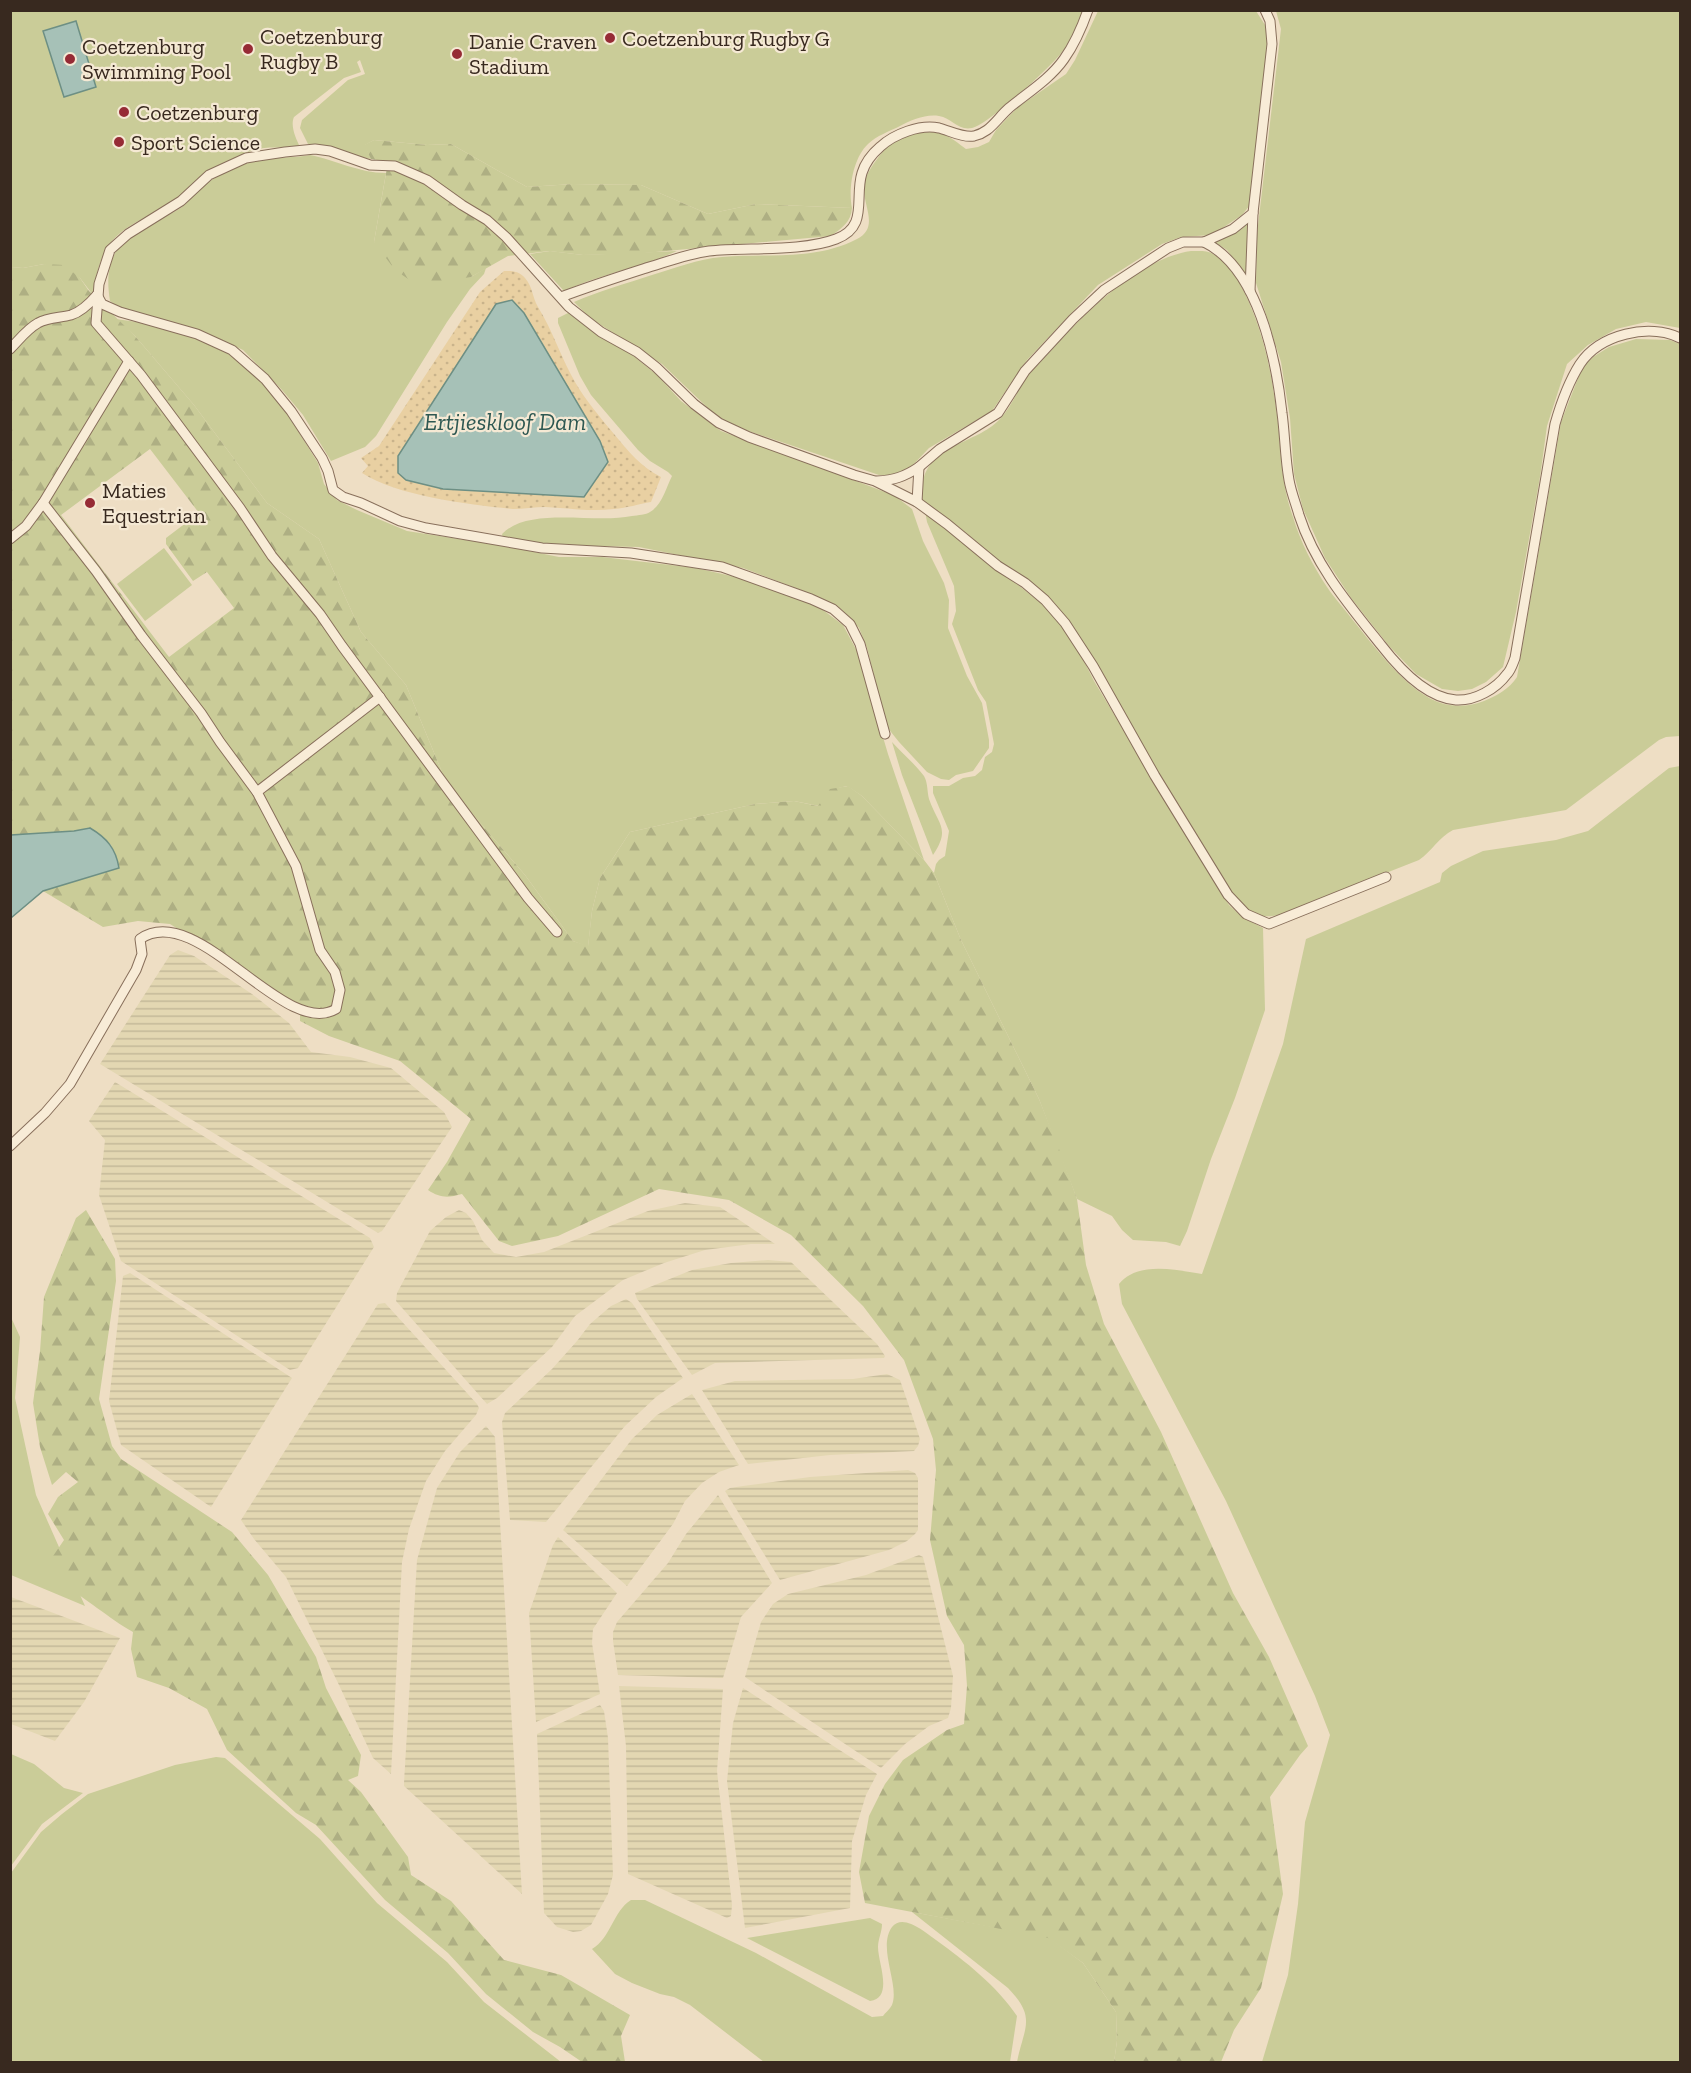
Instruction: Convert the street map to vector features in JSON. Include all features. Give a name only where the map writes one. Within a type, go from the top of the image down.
[{"type":"street","points":[[561,297],[674,259],[707,251],[816,245],[846,234],[855,224],[859,213],[859,187],[862,171],[882,144],[915,129],[936,127],[970,136],[987,130],[1057,68],[1080,32],[1088,10]]},
{"type":"street","points":[[1250,293],[1253,213],[1272,44],[1270,21],[1264,10]]},
{"type":"street","points":[[557,932],[528,898],[320,614],[272,556],[240,508],[129,361],[96,322],[97,295],[110,250],[152,217],[181,201],[209,175],[246,158],[315,149],[330,151],[370,165],[395,166],[427,180],[487,220],[506,237],[534,271],[569,307],[601,332],[637,352],[694,404],[719,423],[749,437],[854,476],[875,481],[917,502],[948,524],[998,566],[1025,583],[1045,600],[1065,623],[1093,666],[1155,776],[1228,895],[1246,914],[1269,924],[1386,877]]},
{"type":"street","points":[[875,481],[894,480],[906,476],[940,449],[998,413],[1025,371],[1073,319],[1104,290],[1168,248],[1184,242],[1204,242],[1233,229],[1253,213]]},
{"type":"street","points":[[1204,242],[1227,256],[1246,284],[1263,323],[1273,359],[1282,410],[1289,480],[1300,518],[1315,552],[1336,588],[1392,659],[1422,686],[1442,697],[1455,700],[1477,696],[1492,689],[1508,674],[1515,658],[1555,424],[1565,390],[1581,362],[1596,348],[1622,335],[1639,331],[1655,331],[1680,338]]},
{"type":"street","points":[[10,349],[38,323],[73,315],[85,308],[97,295]]},
{"type":"street","points":[[97,295],[102,304],[120,312],[197,334],[232,350],[266,379],[291,411],[322,458],[333,490],[343,497],[399,521],[426,528],[542,548],[631,553],[722,567],[833,609],[850,624],[860,644],[885,734]]},
{"type":"street","points":[[10,539],[26,526],[43,503],[129,361]]},
{"type":"street","points":[[917,502],[919,467]]},
{"type":"street","points":[[10,1146],[45,1113],[70,1084],[136,970],[141,954],[140,939],[148,934],[161,931],[179,933],[193,939],[268,991],[299,1009],[315,1015],[328,1014],[336,1009],[340,990],[335,972],[320,950],[296,866],[257,792],[96,571],[43,503]]},
{"type":"street","points":[[257,792],[380,698]]},
{"type":"shaded area","points":[[178,950],[194,956],[252,994],[289,1023],[311,1052],[350,1057],[391,1068],[444,1112],[452,1127],[382,1231],[378,1233],[100,1064],[170,955]]},
{"type":"shaded area","points":[[115,1082],[370,1238],[374,1247],[298,1368],[290,1370],[121,1261],[99,1195],[105,1140],[89,1121]]},
{"type":"shaded area","points":[[685,1203],[720,1207],[775,1244],[751,1244],[705,1250],[664,1263],[623,1280],[575,1316],[552,1347],[497,1398],[487,1404],[396,1301],[397,1293],[430,1231],[446,1217],[459,1210],[466,1213],[473,1221],[482,1240],[494,1253],[516,1257],[544,1252],[648,1211]]},
{"type":"shaded area","points":[[768,1260],[791,1262],[877,1344],[884,1358],[715,1363],[692,1375],[635,1293],[692,1270],[731,1263]]},
{"type":"shaded area","points":[[130,1273],[292,1378],[211,1507],[121,1445],[109,1401],[123,1276]]},
{"type":"shaded area","points":[[626,1299],[632,1303],[683,1378],[656,1397],[625,1426],[546,1522],[510,1520],[502,1422],[505,1413],[552,1369],[590,1324],[611,1306]]},
{"type":"shaded area","points":[[385,1303],[479,1408],[476,1415],[445,1451],[426,1481],[409,1529],[402,1562],[391,1774],[373,1758],[286,1577],[241,1520],[378,1304]]},
{"type":"shaded area","points":[[887,1374],[900,1380],[920,1439],[914,1451],[830,1455],[748,1464],[702,1390],[735,1381],[853,1379]]},
{"type":"shaded area","points":[[692,1394],[739,1465],[719,1472],[702,1483],[685,1501],[673,1524],[627,1586],[563,1530],[632,1439],[657,1415]]},
{"type":"shaded area","points":[[486,1426],[495,1437],[522,1894],[404,1786],[417,1560],[437,1488],[460,1452]]},
{"type":"shaded area","points":[[908,1470],[915,1473],[918,1478],[918,1530],[907,1541],[889,1550],[780,1580],[725,1491],[730,1488],[810,1477]]},
{"type":"shaded area","points":[[718,1495],[772,1583],[741,1617],[723,1678],[618,1675],[613,1641],[613,1632],[617,1622],[668,1563],[686,1534]]},
{"type":"shaded area","points":[[558,1537],[617,1593],[593,1629],[592,1643],[600,1694],[536,1722],[529,1613],[553,1545]]},
{"type":"shaded area","points":[[919,1555],[923,1557],[953,1676],[951,1708],[948,1718],[929,1726],[905,1744],[881,1768],[745,1677],[761,1622],[773,1604],[788,1594],[866,1575]]},
{"type":"shaded area","points":[[11,1597],[120,1638],[84,1702],[55,1741],[11,1724]]},
{"type":"shaded area","points":[[619,1686],[723,1689],[717,1771],[732,1905],[731,1916],[727,1918],[628,1874],[626,1746]]},
{"type":"shaded area","points":[[743,1688],[877,1774],[866,1795],[852,1841],[850,1908],[745,1928],[727,1781],[733,1723]]},
{"type":"shaded area","points":[[600,1705],[604,1711],[608,1738],[613,1875],[608,1894],[591,1925],[581,1931],[573,1932],[557,1927],[544,1913],[537,1734]]},
{"type":"green space","points":[[11,11],[1083,11],[1065,48],[1049,67],[980,124],[972,128],[963,128],[944,117],[929,116],[909,122],[871,141],[855,165],[851,183],[852,208],[756,204],[708,214],[641,185],[573,184],[527,187],[451,144],[427,145],[374,140],[365,145],[371,159],[317,144],[308,144],[300,128],[302,120],[348,80],[365,74],[360,60],[357,62],[361,72],[344,78],[294,117],[293,128],[300,147],[263,148],[241,155],[182,197],[122,232],[104,255],[97,272],[93,295],[80,278],[44,264],[23,268],[11,267]]},
{"type":"green space","points":[[1098,11],[1256,11],[1267,28],[1267,45],[1250,205],[1242,215],[1212,235],[1181,237],[1162,244],[1098,285],[1027,360],[992,411],[929,448],[912,466],[893,475],[879,475],[728,424],[662,364],[590,318],[574,302],[704,260],[825,251],[857,239],[868,227],[864,189],[866,177],[886,148],[900,138],[925,132],[943,134],[966,149],[989,142],[996,130],[1018,107],[1066,74]]},
{"type":"green space","points":[[1276,11],[1680,11],[1680,328],[1646,322],[1616,329],[1588,345],[1567,364],[1547,426],[1516,612],[1503,667],[1486,682],[1472,689],[1458,691],[1442,689],[1416,674],[1389,646],[1351,598],[1325,558],[1303,509],[1294,474],[1290,418],[1281,362],[1256,283],[1257,234],[1281,29]]},
{"type":"green space","points":[[374,140],[427,145],[451,144],[527,187],[573,184],[641,185],[708,214],[756,204],[852,208],[848,221],[831,236],[634,254],[583,255],[549,251],[508,256],[471,277],[417,285],[395,270],[374,242],[388,162],[371,159],[364,145]]},
{"type":"green space","points":[[310,155],[357,169],[386,173],[374,242],[471,277],[486,268],[484,274],[470,289],[447,322],[376,436],[365,447],[331,461],[303,415],[243,350],[222,340],[123,310],[110,301],[108,281],[110,265],[124,242],[135,233],[183,206],[205,184],[231,169],[253,161]]},
{"type":"green space","points":[[1250,222],[1247,277],[1227,250],[1213,241],[1239,231]]},
{"type":"green space","points":[[550,251],[583,255],[677,251],[564,291],[530,254]]},
{"type":"green space","points":[[1191,251],[1211,253],[1230,268],[1255,316],[1272,382],[1287,496],[1299,535],[1312,562],[1333,595],[1393,668],[1431,699],[1454,706],[1484,701],[1503,691],[1517,677],[1561,422],[1582,368],[1593,357],[1609,347],[1636,339],[1670,340],[1680,344],[1680,736],[1659,740],[1566,810],[1453,830],[1419,860],[1279,915],[1257,915],[1243,904],[1232,892],[1069,621],[1025,578],[999,561],[959,527],[922,500],[923,482],[934,460],[944,452],[990,428],[999,420],[1029,374],[1094,306],[1131,277],[1151,265],[1171,256]]},
{"type":"green space","points":[[44,264],[64,265],[80,278],[89,291],[135,336],[194,405],[267,503],[319,539],[361,632],[406,685],[447,784],[525,875],[573,941],[588,946],[592,911],[600,878],[630,832],[755,804],[794,801],[818,806],[830,789],[848,786],[862,796],[934,873],[961,940],[1039,1099],[1059,1149],[1077,1199],[1086,1265],[1104,1324],[1161,1432],[1233,1593],[1269,1657],[1308,1746],[1270,1797],[1283,1894],[1261,1988],[1234,2030],[1221,2062],[1114,2062],[1117,2041],[1116,2012],[1083,1963],[1048,1938],[865,1903],[859,1872],[869,1816],[885,1784],[903,1760],[947,1730],[964,1724],[967,1686],[964,1645],[947,1616],[930,1540],[936,1470],[933,1439],[904,1360],[863,1306],[791,1235],[729,1200],[659,1189],[558,1236],[512,1246],[499,1241],[462,1194],[444,1196],[436,1195],[428,1190],[471,1119],[400,1061],[329,1036],[300,1021],[300,1006],[170,924],[138,921],[103,927],[43,891],[119,868],[111,845],[90,828],[11,835],[11,267],[23,268]],"holes":[[[150,449],[199,513],[166,538],[166,544],[193,581],[207,572],[234,608],[169,657],[61,515]]]},
{"type":"green space","points":[[570,312],[585,326],[626,350],[657,375],[681,401],[721,431],[895,496],[912,509],[923,541],[944,583],[949,600],[948,628],[967,676],[982,703],[989,748],[973,771],[956,775],[949,780],[941,779],[927,772],[899,742],[887,727],[867,648],[859,628],[841,609],[814,595],[743,568],[639,547],[553,545],[503,538],[502,534],[528,520],[617,518],[646,514],[658,505],[672,476],[638,450],[591,395],[580,376],[558,323],[558,318]]},
{"type":"green space","points":[[116,319],[137,322],[204,341],[238,358],[280,402],[318,463],[324,484],[337,500],[407,531],[559,557],[602,557],[696,568],[740,578],[819,607],[843,625],[858,653],[888,754],[924,860],[862,796],[847,786],[830,790],[819,806],[794,801],[755,804],[630,832],[600,878],[592,911],[588,947],[573,941],[525,875],[447,784],[406,685],[361,632],[319,539],[267,503],[194,405],[135,336]]},
{"type":"green space","points":[[925,511],[1042,604],[1062,626],[1229,905],[1242,917],[1263,928],[1265,1010],[1180,1246],[1166,1242],[1133,1240],[1112,1216],[1077,1199],[1039,1099],[961,940],[934,873],[936,864],[945,856],[949,831],[933,793],[933,786],[949,786],[963,778],[975,776],[982,770],[985,757],[992,752],[994,744],[986,702],[978,690],[952,624],[956,611],[954,586],[927,522]]},
{"type":"green space","points":[[164,548],[192,585],[145,621],[117,584]]},
{"type":"green space","points":[[892,742],[924,776],[929,799],[942,832],[933,855],[902,775]]},
{"type":"green space","points":[[1680,766],[1680,2062],[1262,2062],[1288,1975],[1298,1904],[1305,1822],[1330,1735],[1315,1696],[1226,1501],[1122,1304],[1119,1284],[1136,1272],[1147,1270],[1169,1269],[1202,1274],[1283,1044],[1306,939],[1440,882],[1442,873],[1451,866],[1483,851],[1556,840],[1588,831],[1669,768]]},
{"type":"green space","points":[[86,1210],[115,1259],[116,1281],[99,1399],[112,1446],[121,1459],[232,1532],[268,1575],[316,1657],[326,1688],[361,1755],[358,1776],[348,1780],[361,1792],[408,1857],[411,1875],[451,1901],[504,1960],[561,1975],[630,2015],[621,2036],[625,2062],[582,2062],[533,2032],[486,1994],[448,1953],[385,1900],[316,1825],[296,1813],[227,1750],[207,1709],[169,1688],[137,1677],[131,1649],[133,1632],[70,1588],[53,1570],[49,1562],[64,1540],[48,1514],[58,1497],[78,1482],[66,1472],[52,1485],[40,1447],[33,1403],[44,1297],[76,1218]]},
{"type":"green space","points":[[10,1315],[20,1337],[15,1398],[36,1495],[85,1606],[11,1575]]},
{"type":"green space","points":[[11,1754],[34,1764],[64,1788],[83,1793],[42,1824],[11,1866]]},
{"type":"green space","points":[[216,1757],[225,1758],[320,1839],[377,1903],[447,1962],[484,2002],[561,2062],[11,2062],[11,1873],[41,1832],[88,1794],[175,1765]]},
{"type":"green space","points":[[631,1900],[645,1900],[756,1953],[872,2017],[883,2016],[892,2005],[894,1997],[887,1945],[892,1927],[902,1922],[914,1925],[980,1975],[1000,1994],[1017,2016],[1010,2062],[764,2062],[690,2005],[674,1997],[632,1983],[615,1974],[592,1949],[604,1938],[620,1911]]},
{"type":"green space","points":[[912,1912],[1048,1937],[1083,1963],[1116,2012],[1117,2041],[1114,2062],[1017,2062],[1026,2023],[1023,2007],[1017,1998],[1008,1988]]},
{"type":"green space","points":[[870,1918],[882,1924],[878,1947],[883,1987],[881,1994],[870,2001],[747,1938]]},
{"type":"sand","name":"Ertjieskloof Dam","points":[[504,271],[518,273],[528,281],[536,303],[570,373],[584,396],[630,452],[661,477],[651,502],[605,510],[545,507],[513,509],[456,502],[414,493],[394,488],[362,473],[368,466],[361,458],[379,446],[480,292]]},
{"type":"water","name":"Coetzenburg Swimming Pool","points":[[76,21],[96,87],[64,97],[43,31]]},
{"type":"water","name":"Ertjieskloof Dam","points":[[512,300],[524,313],[600,441],[608,462],[584,497],[443,489],[406,480],[398,473],[398,456],[496,304]]},
{"type":"water","points":[[90,828],[110,845],[116,855],[119,868],[43,891],[11,918],[11,835]]},
{"type":"place","name":"Coetzenburg Rugby G","points":[[610,38]]},
{"type":"place","name":"Coetzenburg Rugby B","points":[[248,49]]},
{"type":"place","name":"Danie Craven Stadium","points":[[457,54]]},
{"type":"place","name":"Coetzenburg Swimming Pool","points":[[70,59]]},
{"type":"place","name":"Coetzenburg","points":[[124,112]]},
{"type":"place","name":"Sport Science","points":[[119,142]]},
{"type":"place","name":"Maties Equestrian","points":[[90,503]]}]
